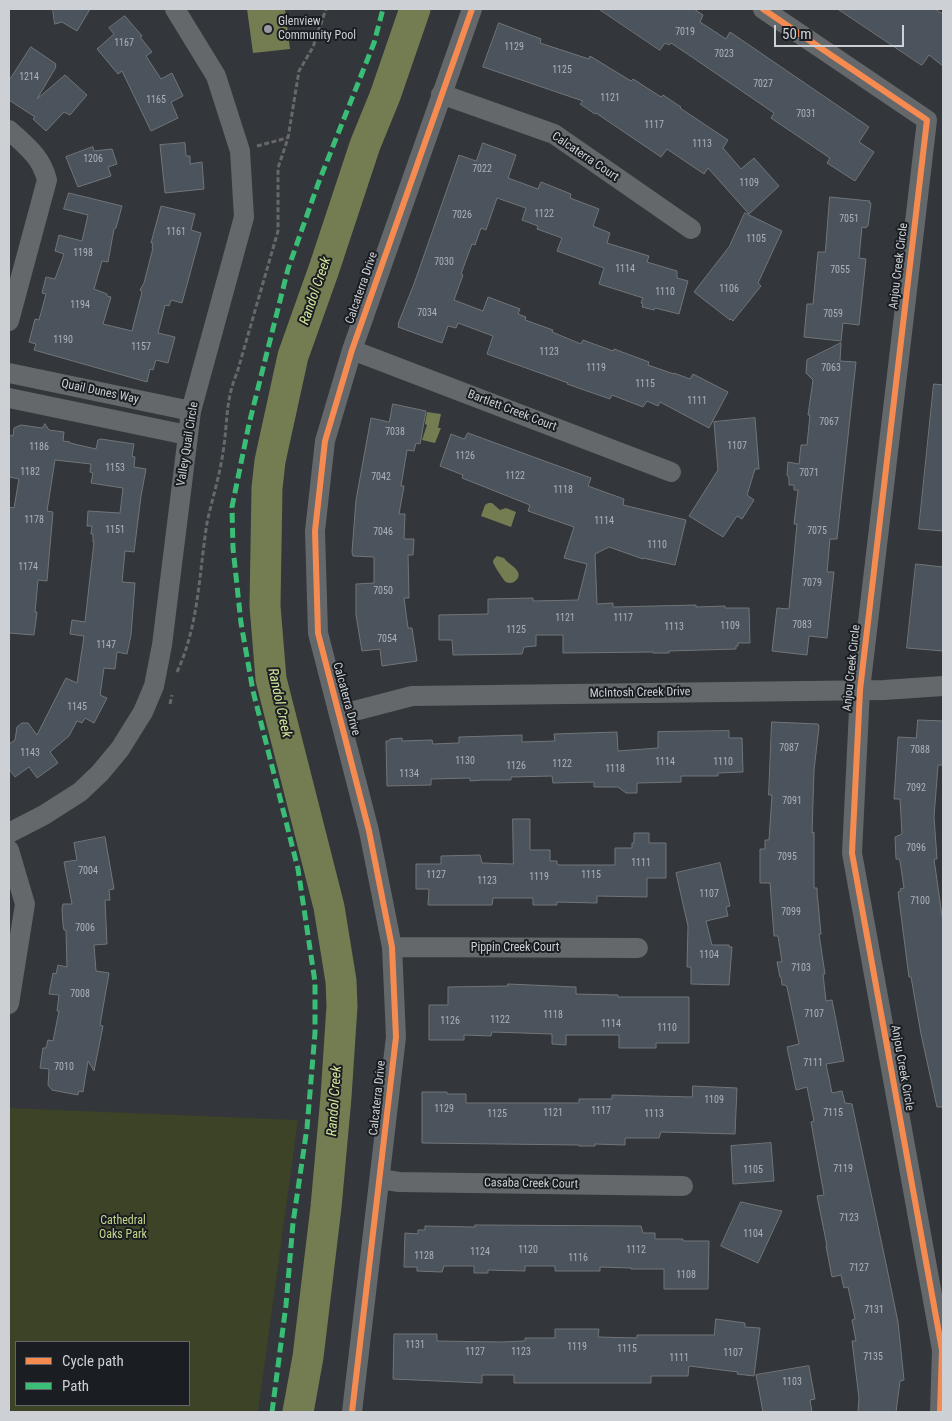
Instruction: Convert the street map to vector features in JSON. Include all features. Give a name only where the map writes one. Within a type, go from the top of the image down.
[{"type":"street","name":"Valley Quail Circle","points":[[9,833],[44,815],[80,792],[100,772],[120,749],[142,712],[154,686],[162,645],[191,411],[244,217],[240,151],[216,76],[176,9]]},
{"type":"street","name":"Calcaterra Drive","points":[[352,1412],[396,1037],[392,947],[370,831],[318,632],[315,531],[325,441],[352,350],[472,9]]},
{"type":"street","name":"Anjou Creek Circle","points":[[763,9],[927,120],[860,690],[852,853],[942,1350],[940,1412]]},
{"type":"street","name":"Calcaterra Court","points":[[441,94],[554,134],[691,230]]},
{"type":"street","points":[[9,130],[36,155],[43,166],[46,180],[9,321]]},
{"type":"street","name":"Bartlett Creek Court","points":[[352,350],[671,472]]},
{"type":"street","name":"Quail Dunes Way","points":[[9,373],[191,411]]},
{"type":"street","name":"Quail Dunes Way","points":[[9,398],[188,435]]},
{"type":"street","name":"McIntosh Creek Drive","points":[[339,715],[412,696],[860,690],[943,686]]},
{"type":"street","points":[[9,850],[25,904],[9,1004]]},
{"type":"street","name":"Pippin Creek Court","points":[[392,947],[638,948]]},
{"type":"street","name":"Casaba Creek Court","points":[[380,1179],[399,1182],[683,1186]]},
{"type":"path","points":[[175,680],[193,626],[208,522],[223,453],[230,389],[237,373],[278,231],[278,168],[288,138],[299,71],[313,47],[326,9]]},
{"type":"path","points":[[256,146],[288,138]]},
{"type":"path","points":[[170,704],[173,688]]},
{"type":"green space","name":"Cathedral Oaks Park","points":[[9,1108],[298,1120],[258,1412],[9,1412]]},
{"type":"shaded area","name":"Glenview Community Pool","points":[[247,9],[285,9],[290,49],[253,53]]},
{"type":"shaded area","points":[[427,412],[441,414],[438,428],[441,428],[435,443],[422,440],[427,425],[425,424]]},
{"type":"shaded area","points":[[492,503],[500,510],[506,508],[516,512],[511,527],[481,516],[485,505]]},
{"type":"shaded area","points":[[497,556],[504,558],[517,570],[519,574],[516,581],[509,583],[503,579],[493,562]]},
{"type":"building","points":[[53,9],[90,9],[77,31],[62,22],[55,24]]},
{"type":"building","points":[[599,9],[694,9],[703,15],[700,22],[726,39],[730,32],[869,127],[859,142],[874,152],[855,181],[827,163],[830,158],[771,118],[774,113],[692,57],[671,43],[669,45],[665,43],[660,50]]},
{"type":"building","points":[[838,9],[935,9],[943,14],[943,66],[929,55],[922,65]]},
{"type":"building","points":[[125,16],[142,36],[140,37],[152,52],[146,56],[161,79],[172,73],[183,96],[171,102],[178,118],[151,131],[122,71],[118,74],[97,49],[114,34],[109,28]]},
{"type":"building","points":[[499,23],[541,39],[540,43],[589,59],[590,56],[631,81],[633,79],[661,97],[663,95],[728,140],[723,148],[741,169],[754,158],[779,186],[749,214],[708,168],[704,174],[667,149],[661,157],[580,104],[583,101],[483,67]]},
{"type":"building","points":[[31,47],[56,64],[37,99],[65,75],[87,95],[70,115],[64,112],[46,131],[33,119],[35,117],[9,100],[9,81]]},
{"type":"building","points":[[185,143],[186,156],[190,156],[190,164],[202,162],[204,189],[165,193],[160,145]]},
{"type":"building","points":[[483,143],[516,155],[508,178],[538,189],[541,182],[571,194],[570,198],[599,209],[593,226],[610,233],[607,243],[649,256],[647,262],[677,271],[677,278],[688,281],[679,314],[642,307],[643,298],[599,284],[604,268],[557,251],[562,238],[537,229],[538,226],[522,220],[526,208],[497,198],[486,230],[481,228],[475,245],[472,244],[454,300],[483,311],[488,297],[520,309],[518,314],[526,317],[525,320],[553,330],[552,332],[581,344],[583,340],[613,351],[614,349],[649,362],[648,365],[690,379],[693,374],[728,392],[709,428],[660,402],[658,406],[647,401],[643,407],[612,395],[610,399],[487,354],[493,336],[458,323],[456,328],[448,326],[442,343],[398,327],[459,155],[476,161]]},
{"type":"building","points":[[93,147],[94,151],[112,149],[117,164],[108,167],[111,176],[78,187],[66,157]]},
{"type":"building","points":[[69,193],[122,206],[116,228],[114,229],[108,262],[102,261],[94,289],[111,297],[103,324],[132,331],[142,292],[140,290],[144,283],[153,248],[153,243],[151,243],[161,206],[195,214],[191,230],[201,233],[182,303],[171,300],[169,306],[165,305],[158,333],[175,337],[168,363],[156,360],[153,370],[150,369],[147,382],[34,350],[36,344],[29,342],[35,319],[39,320],[46,294],[42,293],[46,277],[55,279],[64,254],[55,251],[59,235],[82,241],[88,215],[64,209]]},
{"type":"building","points":[[830,197],[870,201],[869,203],[871,203],[868,226],[866,228],[862,227],[859,258],[866,259],[859,325],[843,323],[841,341],[804,337],[807,304],[813,304],[818,252],[825,252]]},
{"type":"building","points":[[745,213],[782,231],[758,283],[761,286],[733,321],[694,292],[729,247]]},
{"type":"building","points":[[841,343],[840,361],[856,362],[837,539],[830,539],[827,572],[834,572],[827,638],[809,636],[807,655],[772,651],[777,608],[789,609],[797,524],[794,524],[798,490],[794,490],[794,485],[789,485],[787,475],[788,462],[799,464],[801,445],[807,445],[810,415],[808,415],[813,380],[806,373],[807,360]]},
{"type":"building","points":[[934,384],[943,385],[943,531],[919,529]]},
{"type":"building","points":[[393,404],[426,411],[420,444],[416,443],[414,451],[407,450],[399,514],[405,514],[404,539],[414,539],[413,555],[408,555],[409,598],[404,598],[408,628],[412,628],[417,661],[382,666],[380,649],[362,651],[356,615],[356,584],[374,583],[374,557],[353,556],[352,552],[356,500],[371,418],[389,422]]},
{"type":"building","points":[[755,418],[759,469],[755,469],[747,495],[754,500],[742,519],[737,516],[723,537],[689,516],[718,470],[714,422]]},
{"type":"building","points":[[45,424],[49,430],[64,432],[63,441],[96,449],[98,440],[101,439],[134,444],[132,456],[135,457],[134,467],[146,469],[134,552],[125,551],[122,582],[135,583],[131,635],[127,654],[117,652],[115,669],[104,668],[100,695],[107,698],[94,723],[85,718],[82,723],[77,721],[69,736],[50,752],[58,763],[37,778],[29,767],[15,777],[9,769],[9,744],[15,740],[17,727],[22,723],[28,723],[37,735],[66,678],[77,683],[84,636],[70,634],[72,620],[85,622],[94,542],[93,534],[91,534],[92,526],[87,526],[88,511],[120,513],[123,488],[91,483],[93,473],[90,472],[91,464],[55,460],[47,511],[53,512],[47,581],[38,580],[34,635],[9,633],[9,507],[14,508],[19,479],[9,477],[9,435],[13,436],[14,428],[21,425],[42,428]]},
{"type":"building","points":[[468,433],[591,478],[588,486],[624,499],[623,505],[686,520],[675,565],[643,559],[609,547],[595,554],[597,604],[613,603],[613,607],[696,605],[696,607],[725,606],[725,608],[749,608],[750,643],[738,643],[736,649],[669,651],[669,653],[563,653],[563,635],[536,635],[536,646],[524,647],[522,654],[453,655],[452,640],[439,640],[439,615],[488,614],[488,599],[578,600],[587,564],[564,558],[574,527],[528,511],[530,505],[462,478],[463,475],[440,466],[451,434],[464,439]]},
{"type":"building","points":[[916,564],[943,567],[943,651],[907,648]]},
{"type":"building","points":[[918,720],[943,721],[943,765],[938,765],[934,817],[937,859],[934,859],[943,923],[943,1107],[937,1107],[911,977],[909,977],[898,892],[904,888],[900,861],[896,859],[895,837],[902,834],[900,799],[894,799],[898,737],[916,738]]},
{"type":"building","points":[[772,722],[818,724],[819,727],[814,770],[812,833],[814,832],[814,888],[817,888],[821,934],[819,934],[825,974],[823,974],[826,1001],[832,1000],[844,1061],[826,1064],[832,1093],[842,1091],[845,1103],[852,1104],[898,1322],[904,1380],[900,1381],[896,1412],[858,1412],[859,1398],[852,1341],[856,1341],[852,1320],[855,1319],[848,1287],[844,1288],[841,1275],[832,1277],[817,1196],[824,1195],[811,1122],[814,1121],[807,1087],[796,1090],[787,1047],[799,1044],[787,987],[782,985],[777,962],[782,962],[778,936],[774,936],[770,883],[760,883],[760,849],[765,849],[765,840],[769,840],[772,795],[769,795]]},
{"type":"building","points":[[729,731],[729,738],[742,738],[743,772],[718,773],[718,776],[681,776],[681,782],[637,783],[637,793],[626,793],[618,787],[594,787],[594,782],[553,783],[552,776],[511,777],[511,780],[470,781],[470,778],[431,779],[431,785],[387,786],[386,741],[390,739],[402,738],[402,741],[432,740],[433,744],[459,743],[459,737],[522,735],[522,742],[555,741],[554,734],[617,732],[618,751],[658,748],[658,732]]},
{"type":"building","points":[[513,819],[530,819],[530,850],[550,850],[550,861],[557,861],[559,865],[615,865],[615,848],[632,848],[634,833],[649,833],[649,843],[666,843],[666,878],[647,878],[647,897],[597,896],[597,903],[557,902],[557,905],[533,905],[533,898],[493,898],[492,905],[428,905],[429,889],[416,889],[416,864],[441,864],[441,856],[480,855],[482,863],[513,864]]},
{"type":"building","points":[[105,837],[114,889],[109,890],[110,900],[105,900],[107,944],[94,945],[96,971],[109,973],[100,1025],[103,1026],[94,1071],[88,1061],[83,1092],[79,1091],[78,1095],[52,1090],[48,1085],[49,1069],[40,1068],[43,1048],[46,1048],[48,1040],[53,1041],[59,1011],[57,1011],[59,995],[49,994],[53,973],[56,974],[58,965],[67,967],[66,930],[64,930],[63,925],[62,909],[63,904],[72,904],[64,862],[77,860],[74,843]]},
{"type":"building","points":[[720,863],[730,906],[726,907],[728,916],[706,921],[712,945],[729,945],[729,947],[732,947],[729,985],[691,984],[691,967],[687,967],[688,926],[676,873]]},
{"type":"building","points":[[508,984],[576,987],[576,994],[618,995],[618,997],[689,997],[689,1043],[656,1043],[656,1048],[619,1048],[619,1035],[566,1035],[566,1045],[552,1044],[552,1034],[492,1032],[491,1036],[464,1035],[464,1040],[429,1040],[429,1005],[448,1005],[448,987],[508,986]]},
{"type":"building","points":[[693,1086],[737,1088],[735,1134],[661,1132],[659,1138],[625,1138],[625,1145],[595,1144],[595,1146],[422,1143],[422,1092],[466,1094],[466,1103],[579,1103],[579,1099],[612,1099],[612,1095],[692,1097]]},
{"type":"building","points":[[771,1143],[774,1181],[733,1184],[731,1146]]},
{"type":"building","points":[[741,1202],[782,1211],[758,1263],[721,1246]]},
{"type":"building","points":[[475,1225],[641,1226],[643,1233],[655,1233],[655,1239],[709,1241],[708,1289],[664,1289],[664,1269],[600,1267],[600,1271],[555,1271],[555,1266],[525,1266],[525,1271],[488,1270],[488,1273],[474,1273],[474,1266],[444,1266],[442,1272],[417,1271],[417,1267],[404,1267],[405,1233],[418,1234],[418,1230],[425,1230],[425,1226],[475,1227]]},
{"type":"building","points":[[716,1319],[745,1323],[745,1327],[760,1328],[754,1376],[737,1374],[738,1372],[689,1366],[688,1376],[651,1376],[651,1383],[514,1383],[514,1375],[482,1375],[482,1383],[393,1379],[394,1334],[437,1334],[437,1341],[501,1342],[525,1341],[525,1338],[555,1338],[555,1329],[599,1329],[598,1337],[637,1338],[637,1335],[714,1335]]},
{"type":"building","points":[[809,1366],[815,1399],[810,1400],[812,1412],[763,1412],[756,1375]]},
{"type":"waterway","name":"Randol Creek","points":[[298,1412],[308,1357],[326,1207],[342,1006],[341,981],[329,907],[271,679],[265,606],[267,488],[270,461],[293,356],[365,145],[385,96],[415,9]]},
{"type":"marked path","points":[[272,1412],[286,1305],[293,1223],[307,1128],[315,1033],[315,982],[298,869],[253,691],[241,623],[233,548],[232,507],[249,424],[288,269],[318,184],[374,43],[383,9]]},
{"type":"cycle path","points":[[352,1412],[396,1037],[392,947],[369,831],[318,633],[315,531],[325,441],[352,350],[472,9]]},
{"type":"cycle path","points":[[763,9],[927,120],[860,690],[852,853],[942,1350],[940,1412]]},
{"type":"place","name":"Glenview Community Pool","points":[[268,29]]}]
